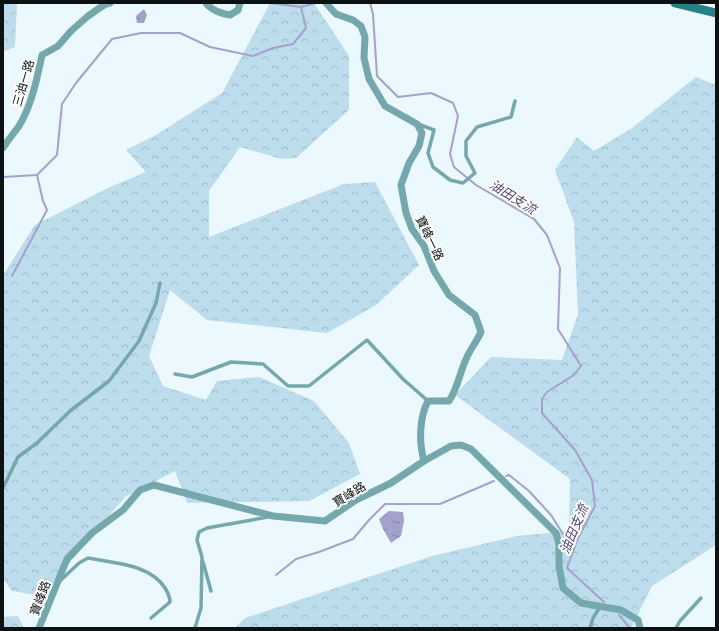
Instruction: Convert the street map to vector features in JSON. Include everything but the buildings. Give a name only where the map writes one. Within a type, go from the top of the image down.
[{"type":"street","name":"三油一路","points":[[3,148],[19,126],[28,108],[42,55],[58,46],[88,16],[104,5],[110,3]]},
{"type":"street","points":[[206,3],[208,6],[223,14],[230,15],[238,10],[240,3]]},
{"type":"street","points":[[675,3],[716,13]]},
{"type":"street","points":[[326,4],[336,14],[353,20],[361,26],[366,37],[364,58],[369,79],[385,106],[417,124]]},
{"type":"street","name":"寶峰一路","points":[[417,124],[422,133],[419,146],[409,163],[401,185],[406,213],[412,229],[424,246],[434,271],[449,295],[474,316],[481,332],[467,355],[453,395],[449,401],[428,401]]},
{"type":"street","points":[[424,461],[422,452],[421,424],[424,408],[428,401]]},
{"type":"street","name":"寶峰路","points":[[39,628],[67,559],[92,533],[123,510],[140,490],[154,485],[273,516],[326,521],[356,500],[391,483],[424,461],[451,446],[461,445],[471,449],[556,533],[560,544],[559,566],[563,588],[581,603],[621,610],[638,620],[640,628]]},
{"type":"lane","points":[[417,124],[434,130],[428,153],[433,167],[450,180],[463,183],[475,173],[466,156],[466,142],[477,127],[511,117],[514,101]]},
{"type":"lane","points":[[3,488],[18,457],[37,443],[70,411],[108,381],[139,342],[156,303],[160,283]]},
{"type":"lane","points":[[175,374],[192,378],[231,362],[263,364],[288,386],[309,386],[367,340],[403,379],[428,401]]},
{"type":"lane","points":[[211,590],[197,540],[199,532],[207,528],[273,516]]},
{"type":"lane","points":[[195,628],[201,608],[202,557]]},
{"type":"lane","points":[[57,583],[79,563],[88,558],[140,568],[160,581],[170,596],[170,602],[151,618]]},
{"type":"lane","points":[[676,628],[680,621],[701,598]]},
{"type":"lane","points":[[590,628],[593,618],[600,607]]},
{"type":"green space","points":[[3,3],[17,3],[15,47],[3,52]]},
{"type":"green space","points":[[270,3],[314,3],[349,56],[349,110],[296,158],[282,159],[240,147],[209,191],[209,237],[344,184],[375,182],[419,265],[376,305],[327,333],[207,320],[170,290],[149,356],[163,386],[206,400],[217,381],[259,377],[314,401],[349,443],[360,474],[309,501],[187,503],[175,471],[125,497],[42,596],[12,591],[3,579],[3,275],[35,225],[110,187],[146,172],[126,150],[156,135],[222,93]]},
{"type":"green space","points":[[696,77],[716,85],[716,545],[652,586],[631,628],[235,628],[245,618],[432,556],[517,536],[569,531],[570,479],[455,395],[491,357],[562,360],[578,314],[574,222],[555,170],[577,137],[594,151],[632,128]]},
{"type":"green space","points":[[18,616],[24,628],[3,628],[3,617]]},
{"type":"water","points":[[144,9],[147,15],[144,23],[137,23],[136,16]]},
{"type":"water","points":[[389,511],[403,512],[404,521],[401,536],[391,543],[379,519]]},
{"type":"waterway","name":"油田支流","points":[[270,3],[301,7],[316,3]]},
{"type":"waterway","name":"油田支流","points":[[370,3],[373,14],[377,76],[398,97],[431,93],[453,103],[458,116],[450,154],[454,167],[476,185],[534,219],[547,235],[560,268],[558,329],[581,366],[574,375],[547,392],[542,399],[542,413],[575,450],[592,480],[595,506],[578,538],[567,568],[604,602]]},
{"type":"waterway","points":[[3,177],[37,175],[57,155],[62,104],[76,83],[112,39],[141,33],[180,33],[210,47],[253,56],[273,48],[293,44],[306,28],[301,7]]},
{"type":"waterway","points":[[12,276],[47,210],[43,201],[37,175]]},
{"type":"waterway","points":[[506,476],[509,475],[529,491],[551,515],[573,550]]},
{"type":"waterway","points":[[276,575],[296,559],[353,539],[385,504],[440,504],[494,481]]},
{"type":"waterway","name":"油田支流","points":[[619,615],[630,628]]}]
